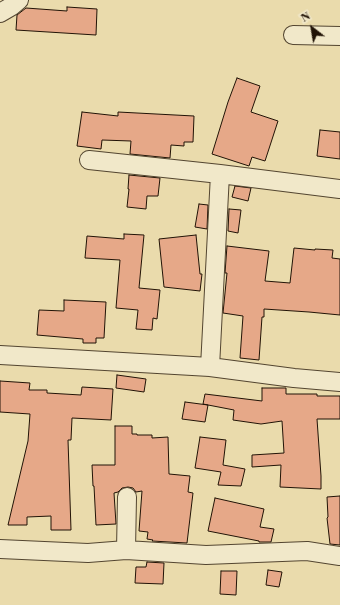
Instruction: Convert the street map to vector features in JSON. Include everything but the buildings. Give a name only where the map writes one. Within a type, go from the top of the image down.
[{"type":"street","points":[[0,13],[19,0]]},
{"type":"street","points":[[292,35],[340,36]]},
{"type":"street","points":[[89,160],[340,189]]},
{"type":"street","points":[[210,367],[220,174]]},
{"type":"street","points":[[0,355],[210,367],[294,378],[340,382]]},
{"type":"street","points":[[126,550],[127,497]]},
{"type":"street","points":[[0,549],[88,554],[126,550],[206,554],[307,551],[340,556]]}]
